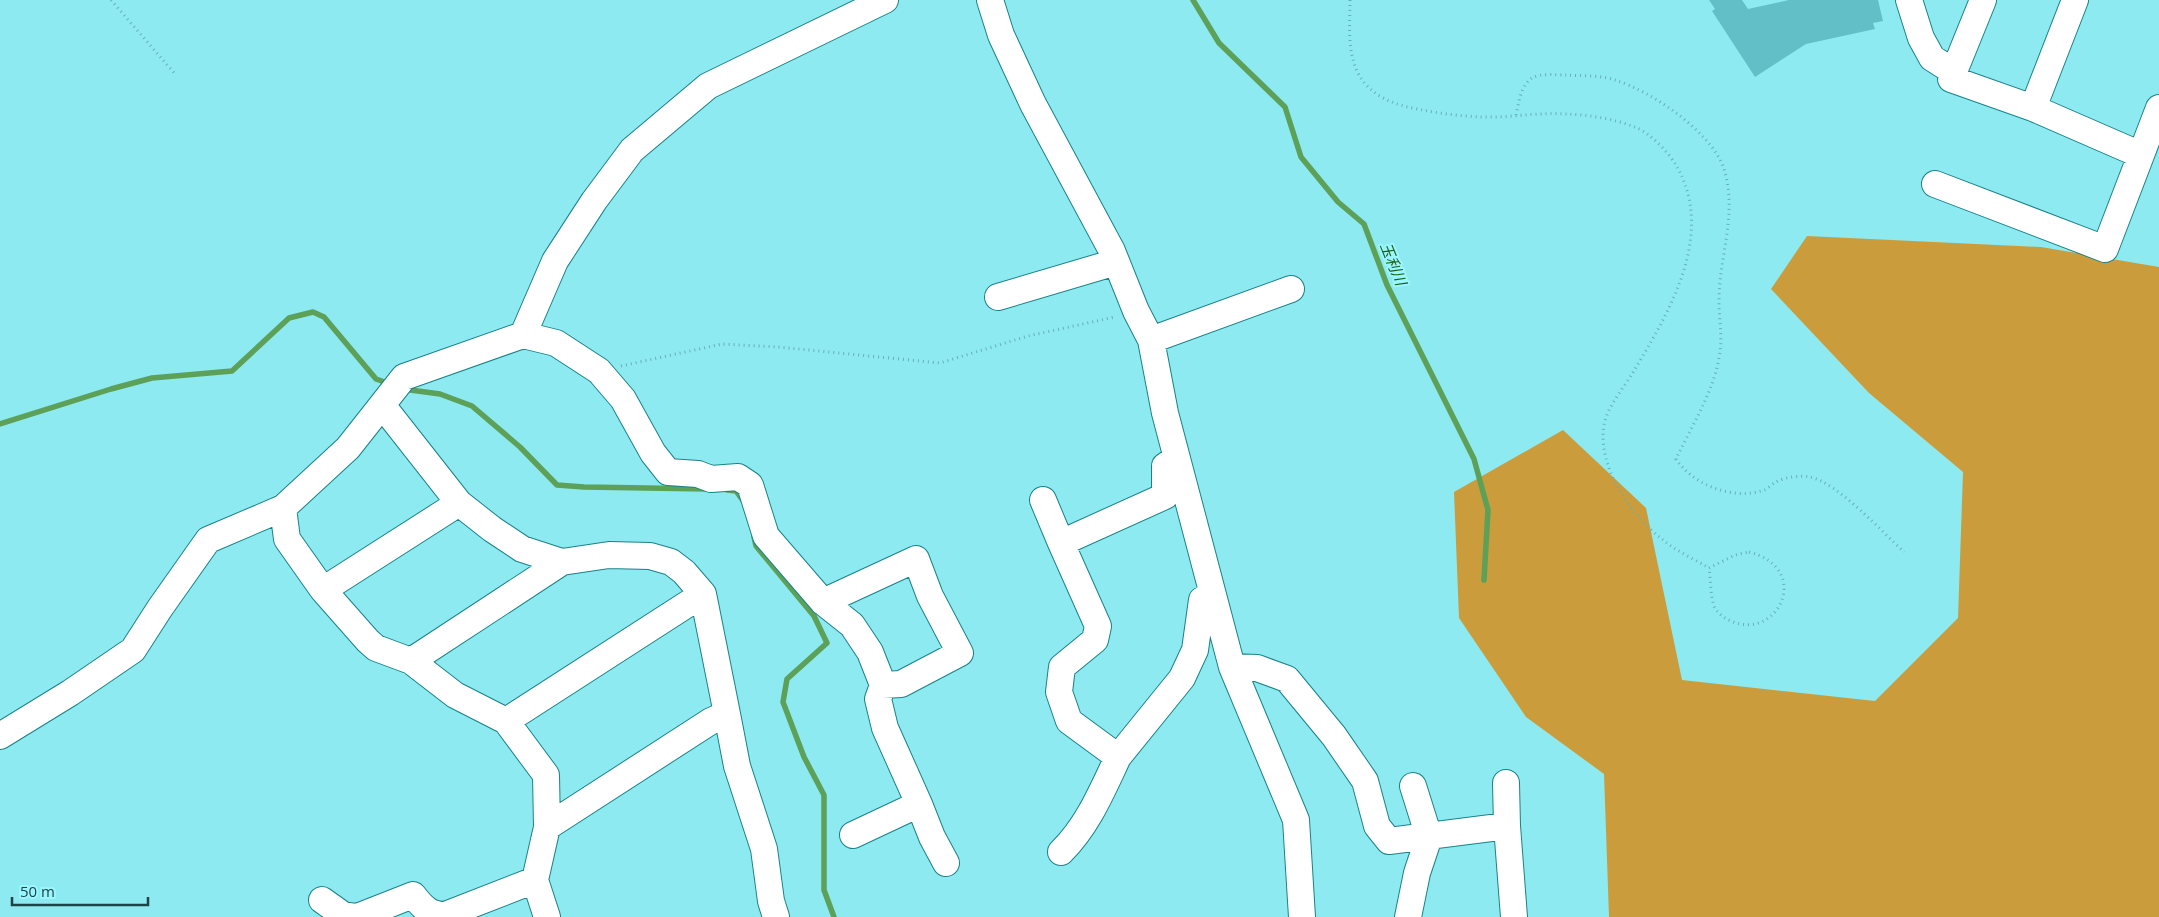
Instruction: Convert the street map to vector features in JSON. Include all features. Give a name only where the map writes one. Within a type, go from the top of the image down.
[{"type":"street","points":[[523,335],[555,262],[594,201],[632,150],[708,86],[885,0]]},
{"type":"street","points":[[990,0],[1001,35],[1033,104],[1116,262],[1136,311],[1151,340],[1165,413],[1232,668],[1296,820],[1302,917]]},
{"type":"street","points":[[1909,0],[1921,38],[1932,58],[1954,72]]},
{"type":"street","points":[[1983,0],[1952,79],[2033,108],[2141,155]]},
{"type":"street","points":[[2033,108],[2075,0]]},
{"type":"street","points":[[1934,184],[2105,249],[2159,108]]},
{"type":"street","points":[[998,297],[1116,262]]},
{"type":"street","points":[[1151,340],[1291,288]]},
{"type":"street","points":[[0,736],[70,693],[133,650],[208,540],[283,508],[348,448],[404,377],[523,335],[556,344],[599,371],[623,399],[653,453],[668,472],[698,474],[711,479],[738,477],[750,484],[766,536],[823,602],[852,625],[870,652],[883,685],[878,699],[885,728],[932,837],[946,863]]},
{"type":"street","points":[[382,405],[459,503],[492,529],[522,549],[562,562]]},
{"type":"street","points":[[1061,543],[1164,496],[1165,466],[1177,458]]},
{"type":"street","points":[[1043,500],[1098,626],[1095,640],[1062,667],[1059,692],[1069,720],[1118,757]]},
{"type":"street","points":[[323,590],[459,503]]},
{"type":"street","points":[[283,508],[287,539],[323,590],[376,648],[412,661],[455,694],[506,720],[546,775],[547,827],[535,880],[547,917]]},
{"type":"street","points":[[412,661],[562,562],[609,555],[650,556],[671,562],[684,572],[704,594],[737,766],[764,849],[771,901],[776,917]]},
{"type":"street","points":[[823,602],[916,559],[930,596],[960,653],[901,684],[883,685]]},
{"type":"street","points":[[506,720],[704,594]]},
{"type":"street","points":[[1061,852],[1072,841],[1093,811],[1118,757],[1182,678],[1195,650],[1202,600],[1212,594]]},
{"type":"street","points":[[1232,668],[1257,668],[1287,679],[1334,736],[1365,781],[1377,826],[1389,841],[1506,826]]},
{"type":"street","points":[[547,827],[711,721],[727,714]]},
{"type":"street","points":[[1506,783],[1506,826],[1514,917]]},
{"type":"street","points":[[1408,917],[1417,873],[1429,837],[1413,786]]},
{"type":"street","points":[[853,835],[919,804]]},
{"type":"street","points":[[322,900],[343,915],[357,917],[413,896],[433,915],[445,915],[535,880]]},
{"type":"path","points":[[110,0],[175,74]]},
{"type":"path","points":[[1350,0],[1350,50],[1357,72],[1369,90],[1389,101],[1405,108],[1483,117],[1566,114],[1605,119],[1638,128],[1664,150],[1674,162],[1683,178],[1690,209],[1691,234],[1688,258],[1664,322],[1612,405],[1604,424],[1604,442],[1607,461],[1620,492],[1633,512],[1664,541],[1709,568]]},
{"type":"path","points":[[1516,116],[1520,96],[1526,84],[1534,77],[1555,75],[1590,76],[1614,80],[1634,87],[1665,104],[1694,126],[1724,168],[1730,224],[1719,301],[1722,330],[1720,358],[1711,384],[1676,459],[1681,466],[1702,481],[1715,489],[1729,492],[1764,490],[1776,481],[1796,476],[1810,477],[1833,488],[1904,552]]},
{"type":"path","points":[[599,371],[722,344],[788,347],[940,363],[1028,336],[1136,311]]},
{"type":"path","points":[[1748,552],[1761,555],[1773,563],[1780,572],[1785,591],[1782,603],[1775,612],[1763,621],[1752,624],[1738,624],[1726,618],[1714,606],[1709,568],[1735,555],[1748,552]]},
{"type":"shaded area","points":[[1807,236],[2041,247],[2159,267],[2159,917],[1609,917],[1604,774],[1526,717],[1459,618],[1454,492],[1563,430],[1646,508],[1682,680],[1875,701],[1958,618],[1963,472],[1869,393],[1771,289]]},
{"type":"building","points":[[1709,0],[1742,0],[1748,9],[1789,0],[1878,0],[1883,21],[1873,23],[1875,29],[1806,44],[1755,77],[1712,11],[1715,9]]},
{"type":"waterway","name":"玉利川","points":[[1193,0],[1219,43],[1285,107],[1301,157],[1338,202],[1364,224],[1387,285],[1474,459],[1488,510],[1484,580]]},
{"type":"waterway","points":[[0,424],[152,378],[232,371],[289,318],[313,312],[324,317],[376,379],[390,384]]},
{"type":"waterway","points":[[403,389],[440,394],[472,406],[520,447],[557,485],[708,489]]},
{"type":"waterway","points":[[727,490],[736,491],[744,502]]},
{"type":"waterway","points":[[754,537],[756,546],[814,616],[827,643],[787,679],[783,702],[804,757],[824,795],[824,890],[834,917]]}]
